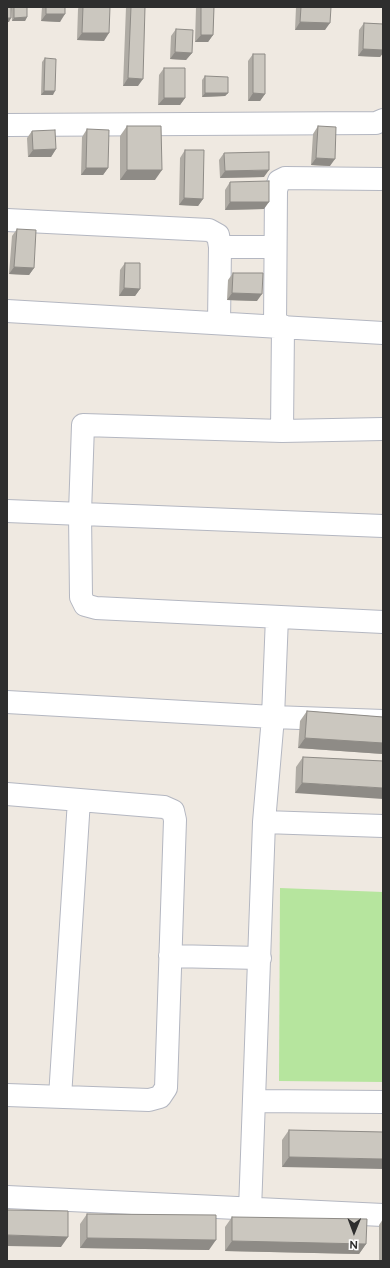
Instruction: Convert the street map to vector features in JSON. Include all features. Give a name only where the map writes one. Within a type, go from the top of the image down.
[{"type":"street","points":[[7,125],[376,123],[383,120]]},
{"type":"street","points":[[282,431],[275,247],[276,190],[279,181],[286,178],[381,179]]},
{"type":"street","points":[[7,220],[209,230],[218,235],[220,247],[219,323]]},
{"type":"street","points":[[220,247],[275,247]]},
{"type":"street","points":[[7,311],[383,333]]},
{"type":"street","points":[[383,429],[282,431],[83,425],[80,513],[81,597],[85,605],[96,608],[383,622]]},
{"type":"street","points":[[7,511],[383,526]]},
{"type":"street","points":[[250,1210],[264,822],[273,717],[277,617]]},
{"type":"street","points":[[7,702],[273,717],[383,721]]},
{"type":"street","points":[[7,794],[164,807],[173,810],[175,820],[166,1088],[160,1097],[149,1100],[7,1095]]},
{"type":"street","points":[[60,1097],[79,800]]},
{"type":"street","points":[[264,822],[383,826]]},
{"type":"street","points":[[170,956],[260,958]]},
{"type":"street","points":[[255,1100],[383,1102]]},
{"type":"street","points":[[7,1197],[250,1210],[383,1215]]},
{"type":"green space","points":[[280,888],[383,892],[383,1082],[279,1081]]},
{"type":"building","points":[[7,7],[11,7],[11,18],[7,18]]},
{"type":"building","points":[[14,7],[27,7],[27,17],[14,18]]},
{"type":"building","points":[[46,7],[65,7],[65,14],[46,14]]},
{"type":"building","points":[[83,7],[110,7],[109,33],[82,33]]},
{"type":"building","points":[[131,7],[145,7],[143,79],[128,78]]},
{"type":"building","points":[[201,7],[214,7],[213,35],[201,35]]},
{"type":"building","points":[[301,7],[331,7],[330,23],[300,22]]},
{"type":"building","points":[[364,23],[383,24],[383,50],[363,49]]},
{"type":"building","points":[[176,29],[193,30],[192,53],[175,52]]},
{"type":"building","points":[[253,54],[265,54],[265,94],[253,93]]},
{"type":"building","points":[[45,58],[56,59],[55,91],[44,91]]},
{"type":"building","points":[[164,68],[185,68],[185,98],[164,98]]},
{"type":"building","points":[[205,76],[228,77],[228,93],[205,93]]},
{"type":"building","points":[[127,126],[161,126],[162,170],[127,170]]},
{"type":"building","points":[[318,126],[336,127],[335,159],[316,158]]},
{"type":"building","points":[[87,129],[109,130],[108,168],[86,168]]},
{"type":"building","points":[[55,130],[56,149],[33,150],[32,131]]},
{"type":"building","points":[[185,150],[204,150],[203,199],[184,198]]},
{"type":"building","points":[[269,152],[269,170],[225,171],[224,153]]},
{"type":"building","points":[[269,181],[269,202],[230,202],[230,182]]},
{"type":"building","points":[[17,229],[36,230],[34,268],[14,267]]},
{"type":"building","points":[[125,263],[140,263],[140,289],[124,288]]},
{"type":"building","points":[[233,273],[263,273],[262,294],[232,293]]},
{"type":"building","points":[[307,711],[383,717],[383,743],[305,738]]},
{"type":"building","points":[[303,757],[383,761],[383,788],[302,783]]},
{"type":"building","points":[[289,1130],[383,1132],[383,1159],[289,1157]]},
{"type":"building","points":[[7,1210],[68,1211],[68,1237],[7,1235]]},
{"type":"building","points":[[87,1214],[216,1215],[216,1240],[87,1238]]},
{"type":"building","points":[[232,1217],[367,1219],[366,1244],[232,1241]]}]
